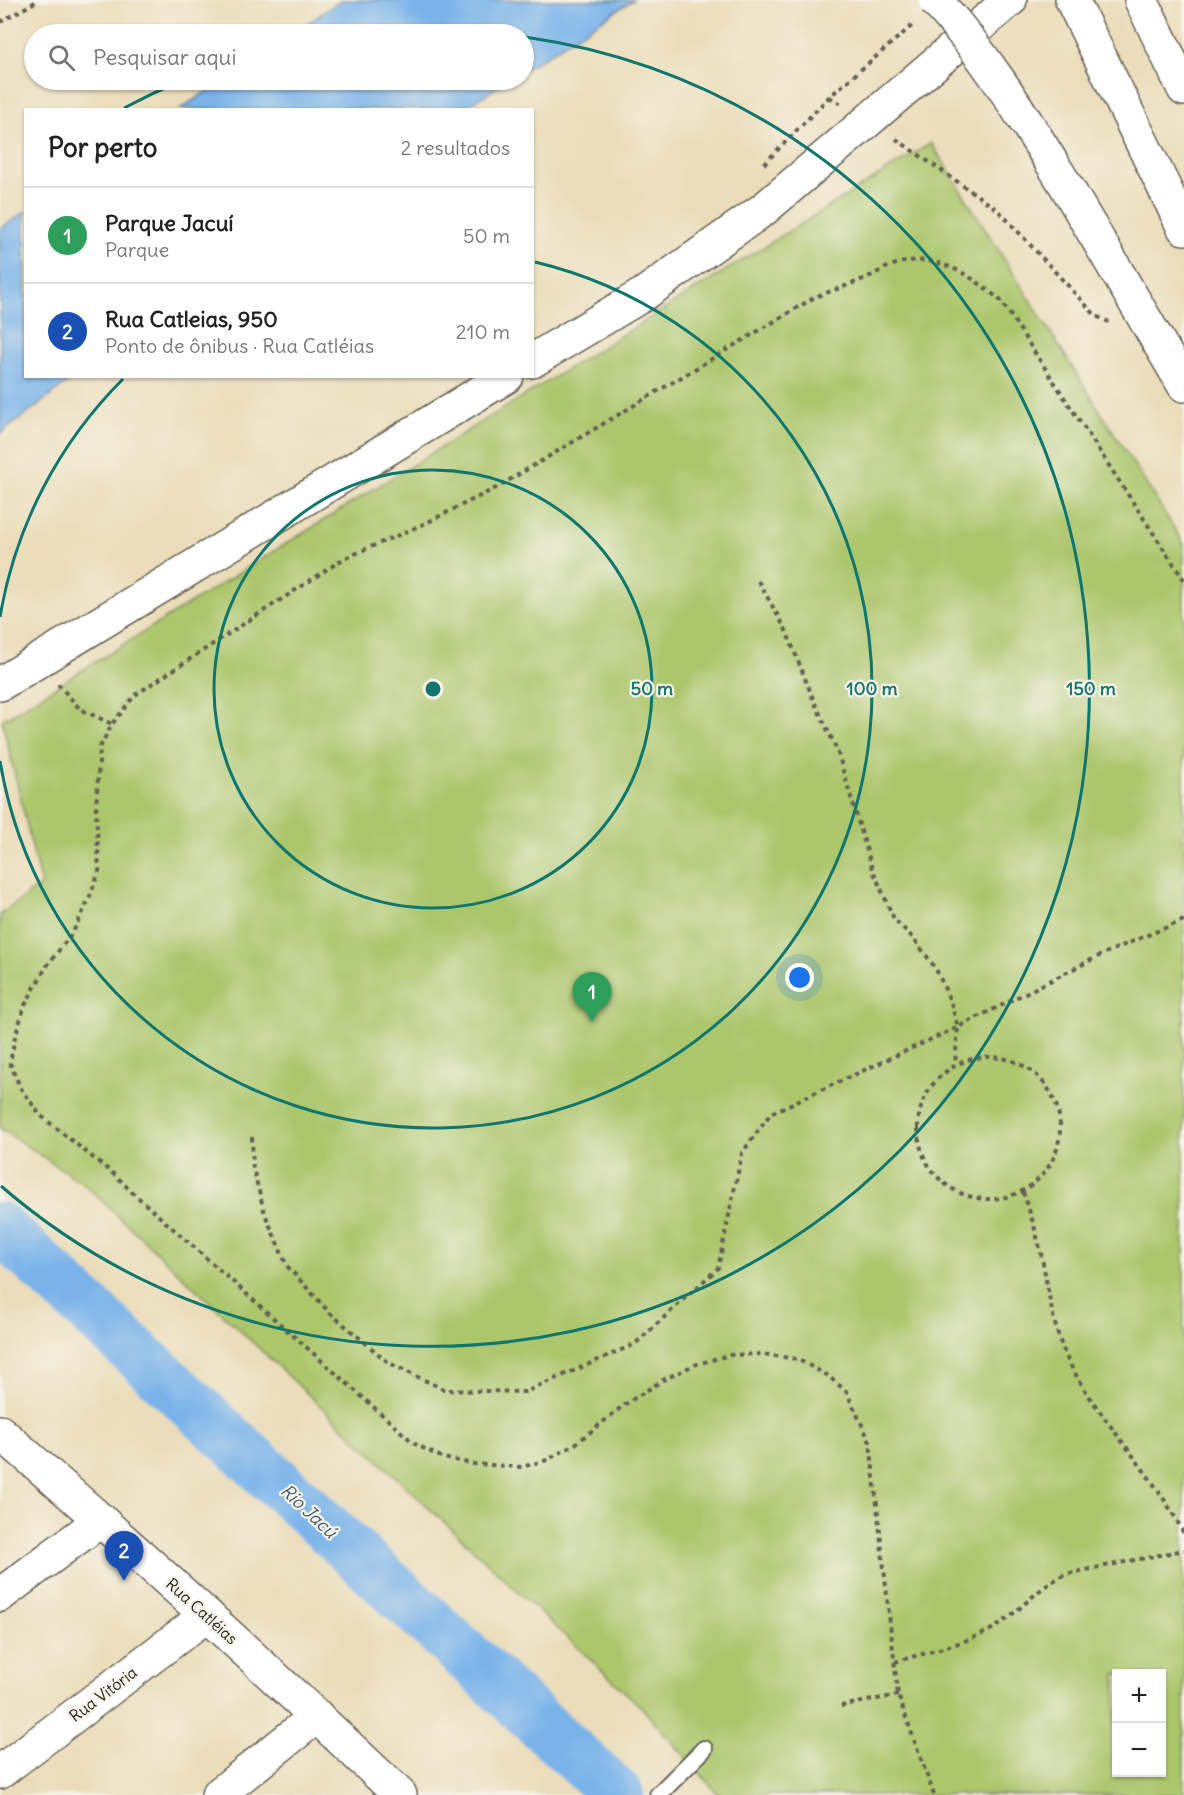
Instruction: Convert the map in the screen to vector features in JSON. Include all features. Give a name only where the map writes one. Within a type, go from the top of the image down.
[{"type":"main road","points":[[534,360],[644,294],[764,209],[1010,0]]},
{"type":"main road","points":[[1072,0],[1184,228]]},
{"type":"main road","points":[[1141,0],[1182,85]]},
{"type":"main road","points":[[927,10],[961,28],[1002,84],[1068,189],[1184,385]]},
{"type":"main road","points":[[0,684],[504,378]]},
{"type":"main road","name":"Rua Catléias","points":[[0,1432],[207,1615],[400,1795]]},
{"type":"main road","points":[[0,1595],[101,1520]]},
{"type":"main road","name":"Rua Vitória","points":[[0,1772],[207,1615]]},
{"type":"main road","points":[[218,1795],[317,1716]]},
{"type":"lane","points":[[658,1795],[701,1752]]},
{"type":"path","points":[[0,22],[39,0]]},
{"type":"path","points":[[764,165],[829,97],[927,10]]},
{"type":"path","points":[[829,97],[869,120],[998,210],[1096,316],[1118,326]]},
{"type":"path","points":[[934,1795],[898,1695],[870,1442],[846,1391],[827,1375],[796,1359],[762,1354],[729,1354],[694,1365],[663,1380],[624,1405],[574,1445],[547,1461],[522,1467],[473,1464],[443,1458],[415,1444],[117,1177],[40,1115],[20,1087],[10,1063],[13,1046],[25,1005],[46,967],[73,932],[99,872],[96,778],[99,747],[112,724],[135,695],[342,559],[426,523],[496,488],[815,297],[868,277],[889,266],[910,261],[955,268],[979,281],[1001,302],[1184,580]]},
{"type":"path","points":[[758,581],[785,628],[814,701],[837,750],[872,868],[894,919],[915,940],[936,969],[951,1003],[958,1027],[956,1063]]},
{"type":"path","points":[[39,661],[80,709],[112,724]]},
{"type":"path","points":[[252,1137],[253,1168],[262,1203],[287,1266],[330,1313],[388,1362],[445,1390],[525,1392],[635,1344],[718,1268],[742,1153],[771,1113],[958,1027],[1105,953],[1184,920]]},
{"type":"path","points":[[1000,1055],[1040,1075],[1061,1115],[1055,1160],[1023,1192],[978,1200],[938,1180],[917,1140],[924,1096],[956,1063],[1000,1055]]},
{"type":"path","points":[[1023,1192],[1039,1243],[1058,1336],[1071,1367],[1161,1494],[1184,1534]]},
{"type":"path","points":[[894,1662],[978,1635],[999,1625],[1050,1582],[1066,1574],[1184,1550]]},
{"type":"path","points":[[841,1706],[898,1695]]},
{"type":"green space","points":[[931,143],[1184,544],[1184,1795],[719,1795],[642,1708],[84,1184],[0,1128],[0,915],[41,885],[2,720]]},
{"type":"water","points":[[342,0],[633,0],[534,64],[534,24],[306,24]]},
{"type":"water","points":[[209,90],[493,90],[464,108],[182,108]]},
{"type":"water","points":[[24,213],[24,378],[74,378],[0,434],[0,229]]},
{"type":"waterway","name":"Rio Jacú","points":[[0,1228],[618,1795]]},
{"type":"place","name":"Parque Jacuí","points":[[592,1022]]},
{"type":"place","name":"Rua Catleias, 950","points":[[124,1581]]}]
